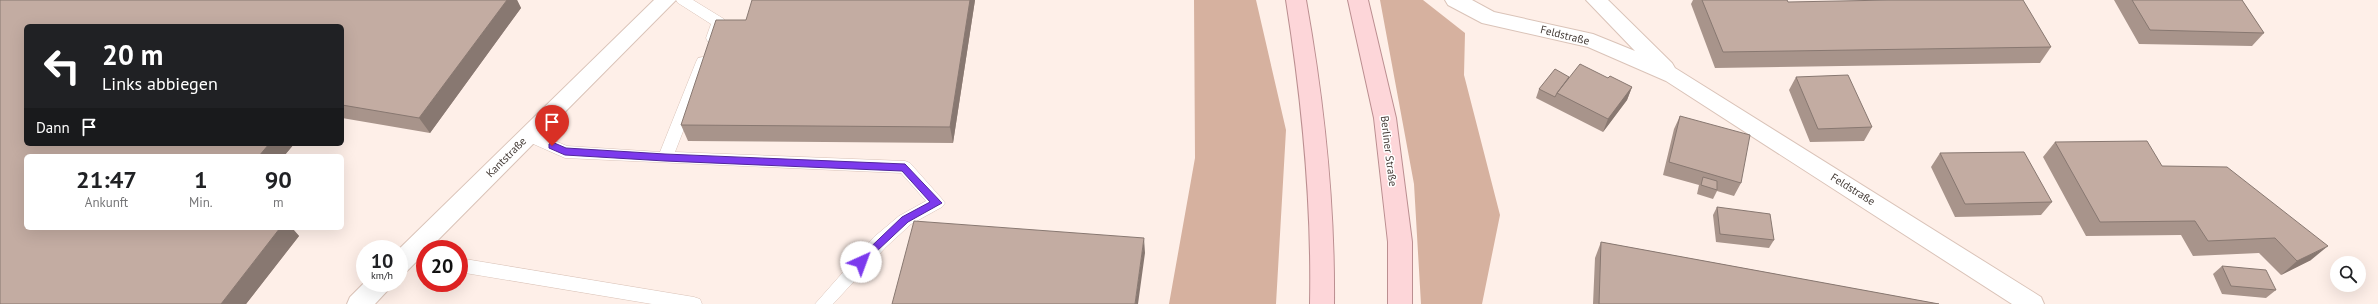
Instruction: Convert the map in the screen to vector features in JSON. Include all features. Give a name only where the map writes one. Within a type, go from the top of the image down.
[{"type":"main road","points":[[1296,0],[1316,123],[1324,250],[1322,304]]},
{"type":"main road","name":"Berliner Straße","points":[[1358,0],[1385,118],[1400,242],[1400,304]]},
{"type":"street","name":"Kantstraße","points":[[429,240],[527,135],[666,0]]},
{"type":"street","name":"Feldstraße","points":[[1455,0],[1490,18],[1592,42],[1673,76],[2032,304]]},
{"type":"street","name":"Feldstraße","points":[[1596,0],[1673,76]]},
{"type":"street","points":[[359,304],[371,292]]},
{"type":"lane","points":[[665,158],[719,22],[684,0]]},
{"type":"lane","points":[[527,135],[565,152],[665,158],[905,167],[937,203],[905,220],[890,233],[823,304]]},
{"type":"lane","points":[[468,266],[694,304]]},
{"type":"shaded area","points":[[1194,0],[1256,0],[1286,130],[1276,304],[1169,304],[1195,158]]},
{"type":"shaded area","points":[[1380,0],[1423,0],[1465,33],[1464,75],[1500,215],[1482,304],[1421,304],[1414,184]]},
{"type":"building","points":[[0,0],[507,0],[419,118],[344,105],[344,24],[24,24],[24,146],[267,146],[261,154],[24,154],[24,230],[278,230],[221,304],[0,304]]},
{"type":"building","points":[[752,0],[970,0],[950,127],[681,125],[716,20],[746,20]]},
{"type":"building","points":[[1702,0],[1787,0],[1788,2],[2023,0],[2051,47],[1723,52]]},
{"type":"building","points":[[2132,0],[2242,0],[2264,33],[2150,30]]},
{"type":"building","points":[[1580,64],[1608,78],[1610,76],[1632,87],[1608,119],[1557,93]]},
{"type":"building","points":[[1555,69],[1569,77],[1555,97],[1539,89]]},
{"type":"building","points":[[1848,75],[1872,127],[1818,129],[1796,77]]},
{"type":"building","points":[[1680,116],[1750,135],[1741,183],[1669,162]]},
{"type":"building","points":[[2147,141],[2162,166],[2227,167],[2328,246],[2297,261],[2275,238],[2208,241],[2195,221],[2100,222],[2055,142]]},
{"type":"building","points":[[2024,152],[2052,202],[1965,204],[1940,153]]},
{"type":"building","points":[[1703,177],[1717,181],[1717,190],[1701,185]]},
{"type":"building","points":[[1717,207],[1770,214],[1774,240],[1720,234]]},
{"type":"building","points":[[914,221],[1144,238],[1135,304],[892,304]]},
{"type":"building","points":[[1601,242],[1939,304],[1599,304]]},
{"type":"building","points":[[2222,266],[2266,270],[2276,290],[2231,286]]},
{"type":"route","points":[[552,146],[565,152],[665,158],[905,167],[937,203],[905,220],[880,242],[861,262]]}]
